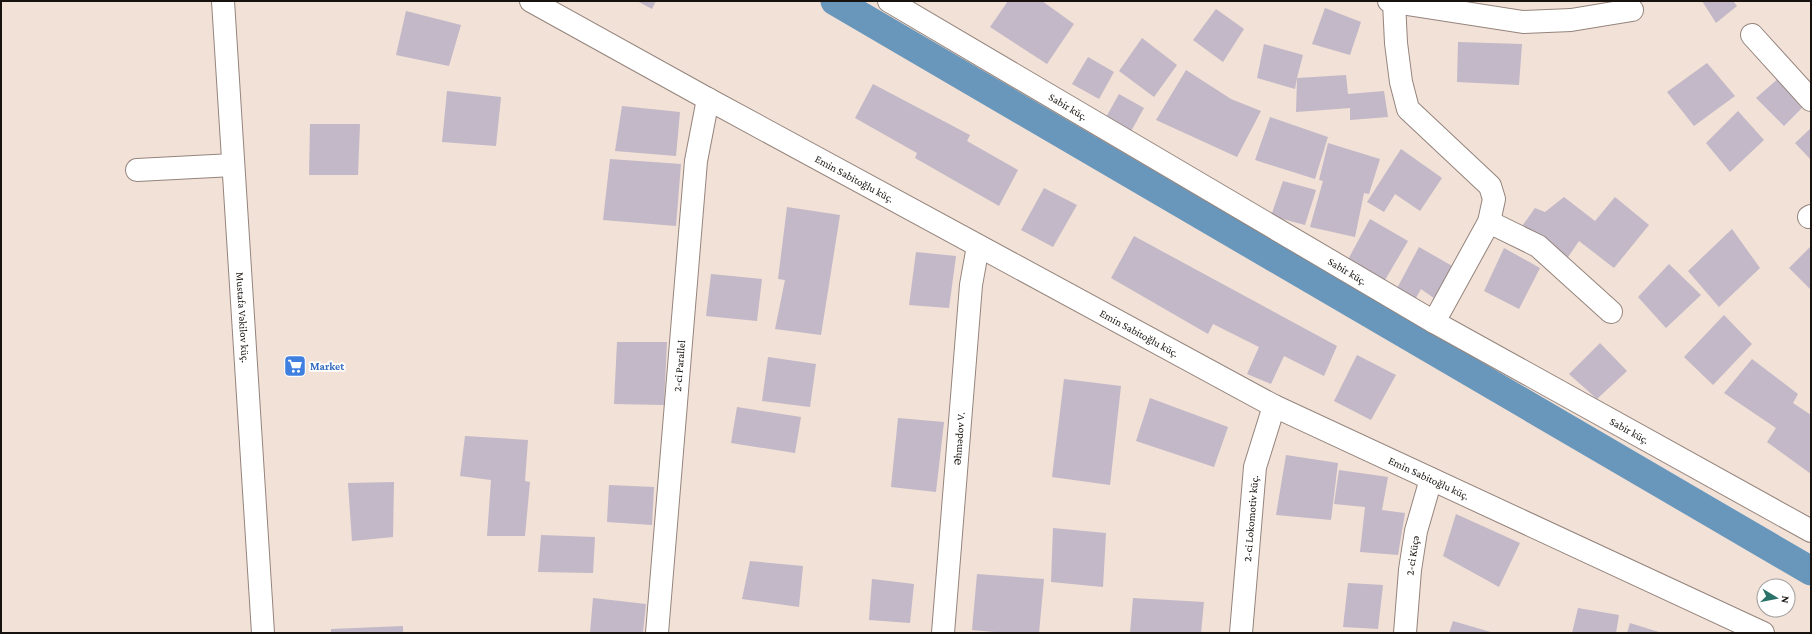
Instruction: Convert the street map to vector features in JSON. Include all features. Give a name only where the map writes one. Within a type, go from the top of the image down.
[{"type":"street","name":"Mustafa Vəkilov küç.","points":[[223,1],[262,633]]},
{"type":"street","name":"Emin Sabitoğlu küç.","points":[[531,1],[708,99],[1274,406],[1749,630]]},
{"type":"street","name":"Sabir küç.","points":[[889,1],[1434,322],[1811,531]]},
{"type":"street","points":[[1434,322],[1488,222],[1494,199],[1490,186],[1408,109],[1401,82],[1392,1],[1523,22],[1571,20],[1632,10]]},
{"type":"street","points":[[1752,35],[1811,100]]},
{"type":"street","name":"2-ci Parallel","points":[[657,633],[696,161],[708,99]]},
{"type":"street","points":[[137,170],[233,165]]},
{"type":"street","points":[[1488,222],[1538,246],[1611,312]]},
{"type":"street","name":"Əhmədov V.","points":[[943,633],[970,285],[978,246]]},
{"type":"street","name":"2-ci Lokomotiv küç.","points":[[1241,633],[1255,468],[1274,406]]},
{"type":"street","name":"2-ci Küçə","points":[[1405,633],[1410,570],[1416,531],[1431,479]]},
{"type":"building","points":[[637,1],[656,1],[652,9]]},
{"type":"building","points":[[1008,1],[1042,1],[1074,24],[1047,64],[990,27]]},
{"type":"building","points":[[1702,1],[1733,1],[1737,6],[1716,23]]},
{"type":"building","points":[[1325,8],[1361,22],[1350,55],[1312,44]]},
{"type":"building","points":[[1216,9],[1244,29],[1223,62],[1193,40]]},
{"type":"building","points":[[406,11],[461,25],[449,66],[396,55]]},
{"type":"building","points":[[1142,38],[1177,65],[1154,97],[1119,71]]},
{"type":"building","points":[[1458,42],[1522,44],[1519,85],[1457,82]]},
{"type":"building","points":[[1264,44],[1303,55],[1295,89],[1257,78]]},
{"type":"building","points":[[1088,57],[1114,72],[1099,99],[1072,84]]},
{"type":"building","points":[[1707,63],[1735,96],[1694,126],[1667,92]]},
{"type":"building","points":[[1186,70],[1231,99],[1261,111],[1237,157],[1156,120]]},
{"type":"building","points":[[1346,75],[1348,94],[1384,91],[1388,117],[1350,120],[1350,108],[1296,112],[1297,78]]},
{"type":"building","points":[[1781,76],[1807,103],[1784,126],[1756,98]]},
{"type":"building","points":[[873,84],[970,135],[967,141],[1018,170],[999,206],[915,158],[917,153],[855,118]]},
{"type":"building","points":[[447,91],[501,97],[496,146],[442,142]]},
{"type":"building","points":[[1119,94],[1144,108],[1130,133],[1105,119]]},
{"type":"building","points":[[622,106],[680,112],[676,156],[615,151]]},
{"type":"building","points":[[1738,111],[1764,140],[1730,172],[1706,143]]},
{"type":"building","points":[[1270,117],[1328,137],[1315,179],[1255,160]]},
{"type":"building","points":[[310,124],[360,124],[358,175],[309,175]]},
{"type":"building","points":[[1811,128],[1811,160],[1795,143]]},
{"type":"building","points":[[1328,143],[1380,159],[1369,194],[1364,193],[1355,237],[1310,227],[1323,181],[1319,180]]},
{"type":"building","points":[[1401,149],[1442,178],[1420,211],[1395,194],[1384,212],[1367,202]]},
{"type":"building","points":[[610,159],[681,164],[676,226],[603,220]]},
{"type":"building","points":[[1283,181],[1316,190],[1305,225],[1271,216]]},
{"type":"building","points":[[1044,188],[1077,205],[1053,247],[1021,230]]},
{"type":"building","points":[[1564,197],[1595,221],[1615,197],[1649,225],[1614,268],[1579,241],[1564,263],[1520,229],[1535,208],[1545,212]]},
{"type":"building","points":[[787,207],[840,215],[821,335],[775,329],[785,280],[778,279]]},
{"type":"building","points":[[1370,219],[1408,241],[1382,285],[1345,265]]},
{"type":"building","points":[[1732,229],[1760,268],[1719,307],[1688,271]]},
{"type":"building","points":[[1134,236],[1337,346],[1324,376],[1284,356],[1271,384],[1247,374],[1259,347],[1213,324],[1208,334],[1111,278]]},
{"type":"building","points":[[1811,246],[1811,290],[1789,268]]},
{"type":"building","points":[[1419,247],[1454,267],[1438,301],[1421,289],[1412,305],[1394,294]]},
{"type":"building","points":[[1504,248],[1540,268],[1519,309],[1484,291]]},
{"type":"building","points":[[916,252],[956,256],[949,308],[909,305]]},
{"type":"building","points":[[1669,264],[1701,295],[1666,328],[1638,297]]},
{"type":"building","points":[[711,274],[762,279],[757,321],[706,316]]},
{"type":"building","points":[[1724,315],[1752,344],[1713,385],[1684,357]]},
{"type":"building","points":[[617,342],[667,342],[664,405],[614,404]]},
{"type":"building","points":[[1600,343],[1627,371],[1597,399],[1569,374]]},
{"type":"building","points":[[1357,355],[1396,375],[1371,420],[1334,401]]},
{"type":"building","points":[[768,357],[816,364],[810,407],[762,401]]},
{"type":"building","points":[[1752,359],[1798,394],[1793,403],[1811,415],[1811,474],[1767,442],[1776,428],[1724,393]]},
{"type":"building","points":[[1064,379],[1121,386],[1110,485],[1052,477]]},
{"type":"building","points":[[1150,398],[1228,427],[1214,467],[1136,441]]},
{"type":"building","points":[[737,407],[801,417],[795,453],[731,443]]},
{"type":"building","points":[[898,418],[944,422],[936,492],[891,487]]},
{"type":"building","points":[[465,436],[528,440],[525,481],[530,482],[525,536],[487,536],[491,480],[460,476]]},
{"type":"building","points":[[1286,455],[1338,463],[1331,520],[1276,515]]},
{"type":"building","points":[[1339,470],[1388,477],[1382,510],[1405,513],[1398,555],[1360,552],[1365,507],[1334,504]]},
{"type":"building","points":[[394,482],[393,537],[352,541],[348,483]]},
{"type":"building","points":[[609,485],[654,487],[652,525],[607,522]]},
{"type":"building","points":[[1456,514],[1520,543],[1499,587],[1443,556]]},
{"type":"building","points":[[1053,528],[1106,533],[1103,587],[1051,582]]},
{"type":"building","points":[[541,535],[595,537],[593,573],[538,572]]},
{"type":"building","points":[[750,561],[803,566],[799,607],[742,599]]},
{"type":"building","points":[[977,574],[1044,579],[1039,633],[1006,633],[972,630]]},
{"type":"building","points":[[872,579],[914,584],[910,623],[869,620]]},
{"type":"building","points":[[1348,583],[1383,585],[1378,629],[1343,627]]},
{"type":"building","points":[[593,598],[646,604],[643,633],[590,633]]},
{"type":"building","points":[[1133,598],[1204,602],[1201,633],[1130,633]]},
{"type":"building","points":[[1578,608],[1619,615],[1616,633],[1572,633]]},
{"type":"building","points":[[1453,621],[1494,633],[1449,633]]},
{"type":"building","points":[[1630,623],[1662,633],[1627,633]]},
{"type":"building","points":[[403,626],[403,633],[331,633],[331,629]]},
{"type":"waterway","points":[[835,1],[1811,571]]},
{"type":"place","name":"Market","points":[[295,366]]}]
